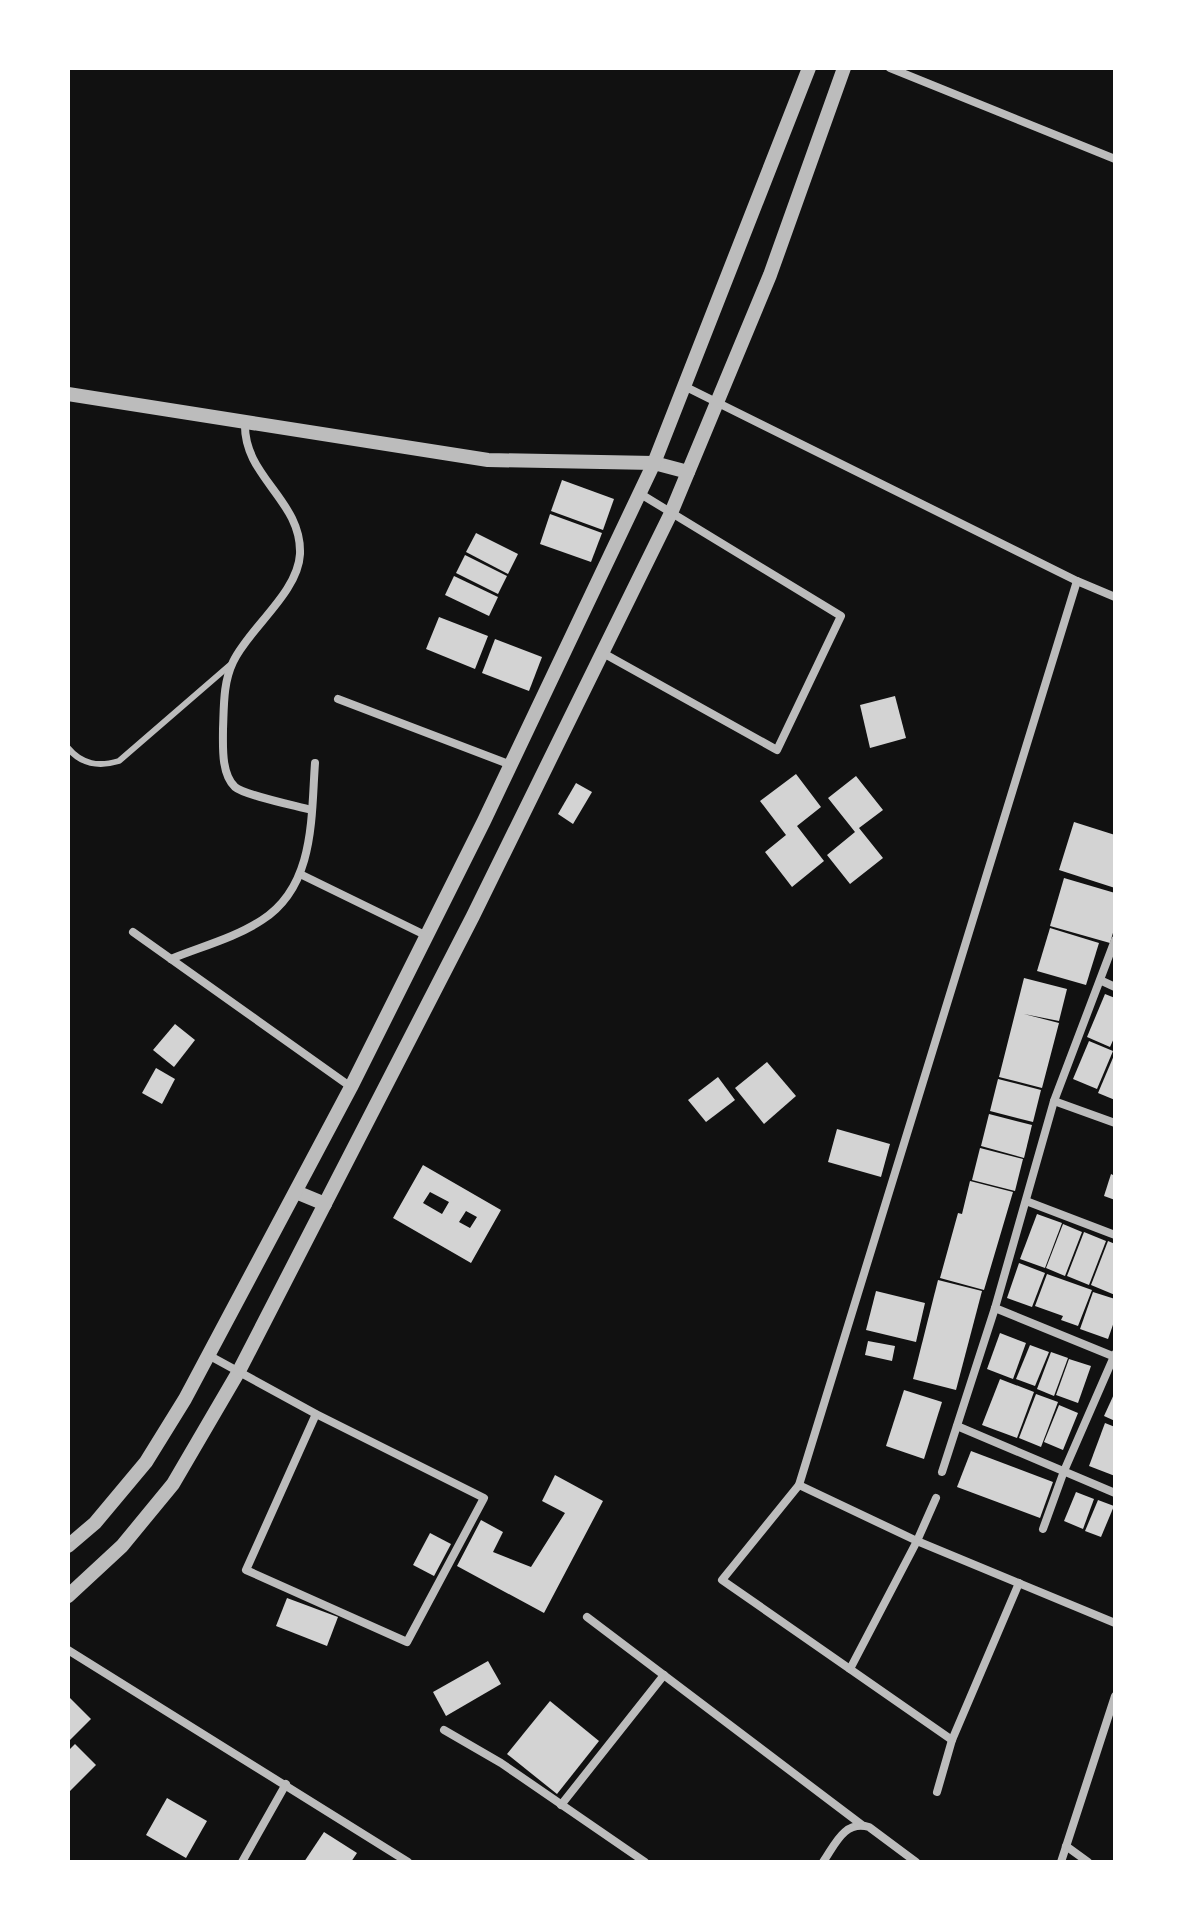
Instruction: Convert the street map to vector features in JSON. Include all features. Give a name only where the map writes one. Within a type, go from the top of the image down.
[{"type":"street","points":[[68,1546],[95,1523],[146,1462],[210,1356],[427,936],[654,463],[809,68]]},
{"type":"street","points":[[68,1596],[122,1546],[173,1484],[239,1371],[480,902],[671,513],[770,275],[844,68]]},
{"type":"street","points":[[890,68],[1115,159]]},
{"type":"street","points":[[684,386],[1115,597]]},
{"type":"street","points":[[68,394],[488,460],[654,463],[688,472]]},
{"type":"street","points":[[245,423],[247,449],[290,511],[299,536],[300,558],[284,595],[248,636],[232,664],[224,691],[223,749],[227,775],[236,789],[311,810]]},
{"type":"street","points":[[603,653],[777,750],[841,616],[639,493]]},
{"type":"street","points":[[952,1740],[722,1580],[799,1485],[1077,581]]},
{"type":"street","points":[[338,699],[511,765]]},
{"type":"street","points":[[171,959],[263,920],[282,903],[300,874],[309,843],[315,763]]},
{"type":"street","points":[[300,874],[427,936]]},
{"type":"street","points":[[133,932],[351,1087]]},
{"type":"street","points":[[942,1472],[995,1308],[1054,1101],[1115,940]]},
{"type":"street","points":[[1102,981],[1115,987]]},
{"type":"street","points":[[1054,1101],[1115,1123]]},
{"type":"street","points":[[296,1192],[325,1204]]},
{"type":"street","points":[[1026,1201],[1115,1235]]},
{"type":"street","points":[[995,1308],[1115,1356],[1064,1471],[1043,1529]]},
{"type":"street","points":[[210,1356],[316,1414],[484,1498],[407,1642],[246,1570],[316,1414]]},
{"type":"street","points":[[957,1426],[1115,1493]]},
{"type":"street","points":[[799,1485],[917,1541],[1115,1623]]},
{"type":"street","points":[[850,1669],[936,1498]]},
{"type":"street","points":[[937,1792],[952,1740],[1019,1583]]},
{"type":"street","points":[[587,1617],[862,1825],[916,1862]]},
{"type":"street","points":[[68,1650],[408,1862]]},
{"type":"street","points":[[561,1805],[664,1675]]},
{"type":"street","points":[[1061,1862],[1115,1696]]},
{"type":"street","points":[[1104,1726],[1115,1734]]},
{"type":"street","points":[[444,1730],[501,1763],[645,1862]]},
{"type":"street","points":[[242,1862],[286,1784]]},
{"type":"street","points":[[823,1862],[845,1830],[862,1825]]},
{"type":"street","points":[[1066,1846],[1088,1862]]},
{"type":"lane","points":[[68,748],[90,764],[119,761],[232,664]]},
{"type":"building","points":[[562,480],[614,499],[603,530],[551,511]]},
{"type":"building","points":[[550,514],[602,533],[591,562],[540,544]]},
{"type":"building","points":[[476,533],[518,554],[508,574],[466,552]]},
{"type":"building","points":[[465,555],[507,576],[498,594],[456,573]]},
{"type":"building","points":[[454,576],[498,597],[489,616],[445,595]]},
{"type":"building","points":[[439,617],[488,636],[475,669],[426,649]]},
{"type":"building","points":[[495,639],[542,657],[529,691],[482,673]]},
{"type":"building","points":[[895,696],[906,738],[870,748],[860,705]]},
{"type":"building","points":[[796,774],[821,807],[797,826],[824,861],[792,887],[765,852],[786,835],[760,801]]},
{"type":"building","points":[[856,776],[883,810],[859,828],[883,858],[850,884],[827,855],[855,832],[828,798]]},
{"type":"building","points":[[576,783],[592,792],[573,824],[558,814]]},
{"type":"building","points":[[1074,822],[1115,835],[1115,888],[1059,870]]},
{"type":"building","points":[[1064,878],[1115,893],[1115,926],[1110,943],[1050,926]]},
{"type":"building","points":[[1050,928],[1099,943],[1086,985],[1037,971]]},
{"type":"building","points":[[1024,978],[1067,989],[1059,1021],[1024,1014],[1059,1023],[1042,1088],[999,1077]]},
{"type":"building","points":[[1105,994],[1115,998],[1115,1036],[1110,1047],[1087,1037]]},
{"type":"building","points":[[175,1024],[195,1040],[174,1067],[153,1050]]},
{"type":"building","points":[[1089,1041],[1113,1051],[1097,1089],[1073,1079]]},
{"type":"building","points":[[1115,1053],[1115,1100],[1098,1093]]},
{"type":"building","points":[[767,1062],[796,1096],[764,1124],[735,1088]]},
{"type":"building","points":[[156,1068],[175,1079],[162,1104],[142,1093]]},
{"type":"building","points":[[718,1077],[735,1100],[706,1122],[688,1100]]},
{"type":"building","points":[[998,1079],[1041,1090],[1033,1122],[990,1111]]},
{"type":"building","points":[[989,1114],[1032,1125],[1024,1158],[981,1146]]},
{"type":"building","points":[[837,1129],[890,1144],[881,1177],[828,1162]]},
{"type":"building","points":[[980,1148],[1023,1159],[1015,1191],[972,1180]]},
{"type":"building","points":[[423,1165],[501,1210],[471,1263],[393,1218]],"holes":[[[430,1192],[449,1202],[442,1214],[423,1203]],[[466,1211],[477,1217],[470,1228],[459,1222]]]},
{"type":"building","points":[[1111,1174],[1115,1176],[1115,1200],[1104,1196]]},
{"type":"building","points":[[970,1181],[1013,1192],[984,1290],[940,1278]]},
{"type":"building","points":[[1037,1214],[1062,1223],[1045,1268],[1020,1259]]},
{"type":"building","points":[[1063,1224],[1082,1232],[1065,1276],[1046,1268]]},
{"type":"building","points":[[1084,1232],[1106,1241],[1089,1285],[1067,1276]]},
{"type":"building","points":[[1108,1241],[1115,1244],[1115,1295],[1091,1285]]},
{"type":"building","points":[[1019,1263],[1045,1273],[1032,1307],[1007,1298]]},
{"type":"building","points":[[1047,1274],[1092,1290],[1078,1326],[1061,1320],[1063,1316],[1035,1306]]},
{"type":"building","points":[[938,1280],[982,1291],[956,1390],[913,1379]]},
{"type":"building","points":[[876,1291],[925,1303],[916,1342],[866,1330]]},
{"type":"building","points":[[1093,1292],[1115,1299],[1115,1319],[1108,1339],[1080,1329]]},
{"type":"building","points":[[1000,1333],[1026,1343],[1013,1379],[987,1369]]},
{"type":"building","points":[[868,1341],[895,1346],[892,1361],[865,1355]]},
{"type":"building","points":[[1030,1345],[1049,1352],[1035,1386],[1016,1379]]},
{"type":"building","points":[[1051,1352],[1068,1358],[1054,1396],[1037,1389]]},
{"type":"building","points":[[1069,1359],[1091,1366],[1078,1403],[1056,1395]]},
{"type":"building","points":[[1000,1379],[1034,1392],[1017,1438],[982,1425]]},
{"type":"building","points":[[904,1390],[942,1402],[924,1459],[886,1446]]},
{"type":"building","points":[[1115,1392],[1115,1421],[1104,1416]]},
{"type":"building","points":[[1036,1394],[1058,1402],[1041,1447],[1019,1438]]},
{"type":"building","points":[[1059,1405],[1078,1413],[1063,1450],[1044,1442]]},
{"type":"building","points":[[1105,1423],[1115,1427],[1115,1476],[1089,1466]]},
{"type":"building","points":[[971,1451],[1053,1482],[1040,1518],[957,1487]]},
{"type":"building","points":[[555,1475],[603,1501],[544,1613],[457,1566],[481,1520],[503,1532],[493,1552],[531,1567],[565,1513],[542,1501]]},
{"type":"building","points":[[1076,1492],[1094,1499],[1083,1529],[1064,1521]]},
{"type":"building","points":[[1098,1500],[1114,1506],[1101,1537],[1085,1531]]},
{"type":"building","points":[[430,1533],[451,1544],[434,1576],[413,1565]]},
{"type":"building","points":[[287,1598],[338,1617],[327,1646],[276,1626]]},
{"type":"building","points":[[488,1661],[501,1684],[446,1716],[433,1692]]},
{"type":"building","points":[[68,1696],[91,1719],[68,1742]]},
{"type":"building","points":[[550,1701],[599,1741],[557,1794],[507,1754]]},
{"type":"building","points":[[75,1744],[96,1765],[68,1793],[68,1751]]},
{"type":"building","points":[[167,1798],[207,1821],[186,1858],[146,1835]]},
{"type":"building","points":[[324,1832],[357,1853],[351,1862],[304,1862]]}]
